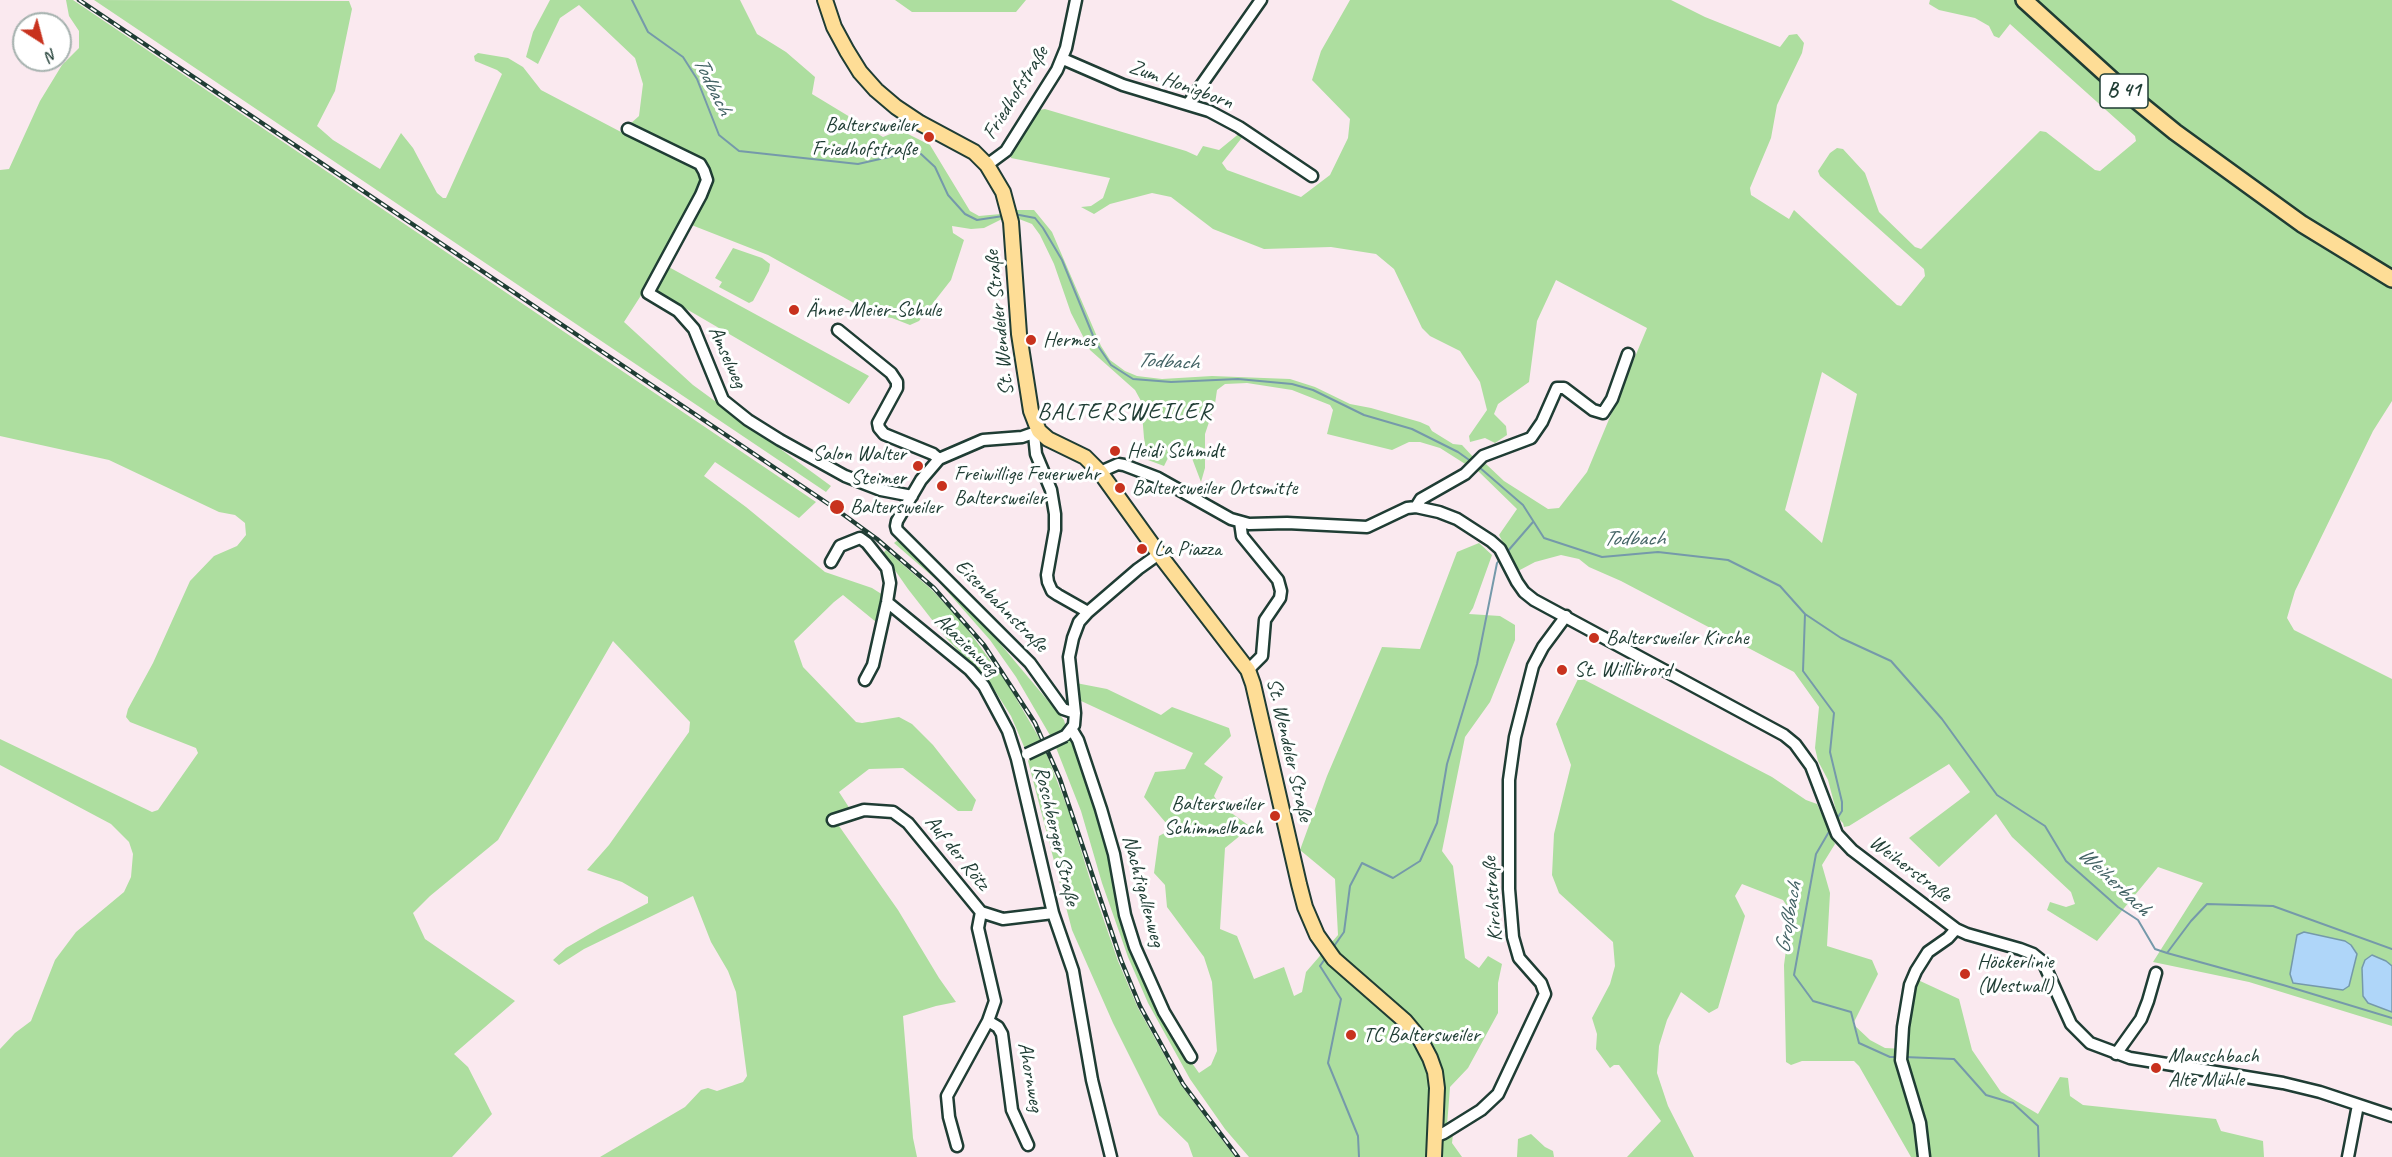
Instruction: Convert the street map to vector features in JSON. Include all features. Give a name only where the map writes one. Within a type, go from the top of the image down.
[{"type":"highway","name":"B 41","points":[[2024,0],[2121,88],[2175,132],[2302,224],[2392,279]]},
{"type":"main road","name":"St. Wendeler Straße","points":[[825,0],[834,27],[847,51],[860,72],[876,90],[920,123],[974,152],[987,165],[1003,192],[1011,222],[1019,334],[1031,411],[1037,433],[1085,457],[1100,472],[1158,554],[1248,670],[1305,907],[1317,935],[1331,955],[1405,1021],[1420,1039],[1435,1072],[1437,1088],[1434,1157]]},
{"type":"street","name":"Friedhofstraße","points":[[987,165],[1006,151],[1063,59],[1076,0]]},
{"type":"street","points":[[1188,104],[1261,0]]},
{"type":"street","name":"Zum Honigborn","points":[[1063,59],[1123,85],[1209,111],[1239,127],[1312,176]]},
{"type":"street","name":"Amselweg","points":[[628,129],[700,164],[704,171],[707,180],[648,293],[678,311],[694,329],[723,400],[772,435],[845,477],[881,490],[912,496]]},
{"type":"street","points":[[838,330],[891,373],[897,382],[897,388],[878,423],[879,428],[884,434],[933,454],[939,459]]},
{"type":"street","points":[[1100,472],[1124,465],[1158,477],[1240,522],[1367,527],[1407,508],[1416,507],[1421,499],[1475,465],[1489,453],[1531,438],[1542,422],[1557,388],[1564,388],[1593,410],[1603,413],[1612,399],[1628,354]]},
{"type":"street","points":[[912,496],[921,480],[939,459],[983,440],[1022,437],[1037,433],[1035,454],[1051,490],[1055,514],[1055,530],[1047,574],[1048,582],[1052,591],[1088,612]]},
{"type":"street","name":"Eisenbahnstraße","points":[[912,496],[897,521],[897,530],[1030,663],[1063,709],[1075,713]]},
{"type":"street","name":"Weiherstraße","points":[[1416,507],[1456,519],[1486,537],[1500,549],[1524,592],[1534,600],[1765,723],[1795,744],[1811,766],[1838,834],[1863,861],[1956,929],[2033,954],[2043,962],[2049,971],[2067,1016],[2078,1032],[2090,1043],[2130,1058],[2283,1083],[2320,1092],[2392,1116]]},
{"type":"street","points":[[1240,522],[1242,536],[1278,580],[1281,591],[1280,598],[1265,620],[1262,656],[1248,670]]},
{"type":"street","points":[[831,562],[840,546],[856,539],[864,540],[887,568],[890,583],[887,602],[873,665],[865,680]]},
{"type":"street","points":[[1068,733],[1075,713],[1069,657],[1079,622],[1158,554]]},
{"type":"street","name":"Akazienweg","points":[[887,602],[970,670],[984,686],[1022,757]]},
{"type":"street","name":"Kirchstraße","points":[[1434,1137],[1480,1110],[1498,1094],[1545,994],[1541,983],[1519,958],[1513,937],[1509,889],[1509,780],[1515,737],[1533,666],[1566,616]]},
{"type":"street","name":"Roschberger Straße","points":[[1068,733],[1022,757],[1053,913],[1073,970],[1092,1080],[1111,1157]]},
{"type":"street","name":"Nachtigallenweg","points":[[1068,733],[1078,740],[1101,808],[1114,854],[1125,915],[1135,947],[1164,1012],[1191,1057]]},
{"type":"street","name":"Auf der Rötz","points":[[833,820],[864,810],[881,810],[899,814],[981,912],[1003,919],[1053,913]]},
{"type":"street","points":[[957,1146],[949,1117],[947,1096],[988,1021],[995,1000],[978,928],[981,912]]},
{"type":"street","points":[[1924,1157],[1920,1123],[1901,1055],[1910,986],[1928,952],[1948,938],[1956,929]]},
{"type":"street","points":[[2116,1054],[2141,1019],[2156,974]]},
{"type":"street","name":"Ahornweg","points":[[988,1021],[1002,1034],[1010,1102],[1028,1145]]},
{"type":"street","points":[[2348,1157],[2358,1105]]},
{"type":"green space","points":[[66,0],[73,0],[816,502],[799,518],[715,462],[704,476],[746,507],[825,572],[872,588],[883,595],[878,622],[843,595],[834,602],[794,641],[803,667],[856,722],[899,717],[912,724],[933,745],[976,800],[972,811],[958,811],[903,768],[869,769],[839,792],[850,809],[832,816],[898,910],[956,1002],[903,1016],[913,1138],[917,1157],[600,1157],[685,1107],[701,1090],[708,1088],[717,1091],[743,1082],[747,1076],[736,992],[728,971],[711,942],[693,896],[584,949],[559,965],[553,960],[566,948],[648,903],[648,897],[622,882],[587,870],[609,845],[689,732],[690,722],[613,641],[498,840],[430,896],[413,913],[425,939],[515,1001],[454,1054],[468,1067],[492,1114],[452,1157],[0,1157],[0,1049],[15,1033],[31,1021],[55,960],[76,932],[124,892],[131,877],[133,854],[129,842],[111,824],[0,765],[0,739],[152,812],[158,810],[198,753],[196,748],[130,722],[126,717],[128,709],[153,663],[190,581],[214,556],[237,546],[246,535],[245,523],[235,515],[219,512],[109,460],[0,436],[0,170],[9,169],[40,101],[58,72],[72,72],[72,55],[79,48],[79,31],[72,20],[72,12],[68,12]]},
{"type":"green space","points":[[94,0],[349,1],[352,9],[335,91],[317,126],[333,140],[380,169],[401,133],[413,148],[437,193],[446,198],[502,74],[475,61],[474,56],[478,53],[508,58],[523,67],[541,90],[621,132],[639,116],[643,84],[635,58],[579,5],[560,18],[538,64],[526,57],[533,32],[550,0],[740,0],[757,34],[786,52],[815,77],[812,94],[883,137],[900,130],[930,145],[970,211],[979,216],[1001,214],[1002,219],[984,228],[971,229],[952,226],[953,233],[964,240],[951,280],[919,321],[910,325],[892,318],[877,316],[768,255],[689,224],[665,265],[869,376],[849,404],[647,286],[624,322],[693,385],[831,486],[826,492]]},
{"type":"green space","points":[[895,0],[1026,0],[1016,12],[912,12]]},
{"type":"green space","points":[[1350,0],[1671,0],[1705,17],[1780,47],[1789,35],[1797,34],[1804,43],[1802,53],[1777,105],[1771,138],[1750,188],[1751,195],[1789,219],[1794,210],[1897,305],[1901,306],[1925,276],[1924,269],[1820,176],[1818,171],[1830,153],[1837,148],[1843,149],[1865,173],[1879,212],[1915,247],[1921,249],[2040,131],[2046,132],[2095,170],[2100,171],[2136,141],[2135,136],[2010,24],[1999,38],[1994,36],[1989,26],[1975,18],[1939,10],[1929,4],[1930,0],[2392,0],[2392,401],[2373,431],[2295,591],[2287,618],[2294,630],[2392,679],[2392,1026],[2249,982],[2153,962],[2203,883],[2158,867],[2097,941],[2047,910],[2050,902],[2066,907],[2075,904],[2071,892],[2012,837],[1996,814],[1939,867],[1909,838],[1970,792],[1949,764],[1844,827],[1838,818],[1828,780],[1818,761],[1815,748],[1819,707],[1794,672],[1621,581],[1589,567],[1579,559],[1561,555],[1535,562],[1518,571],[1499,535],[1517,509],[1477,470],[1486,464],[1504,481],[1548,509],[1559,508],[1587,472],[1647,328],[1556,280],[1537,321],[1529,382],[1498,404],[1494,414],[1506,426],[1507,435],[1495,443],[1485,438],[1470,442],[1469,436],[1487,410],[1480,382],[1460,351],[1430,336],[1422,328],[1394,269],[1376,254],[1331,247],[1264,249],[1213,229],[1171,197],[1152,193],[1110,204],[1094,214],[1081,207],[1091,206],[1103,198],[1110,178],[1011,158],[1010,154],[1039,110],[1045,109],[1197,156],[1203,146],[1219,150],[1241,132],[1244,135],[1222,163],[1227,170],[1301,197],[1330,175],[1348,138],[1350,119],[1312,80],[1321,51]],"holes":[[[1822,372],[1857,394],[1822,543],[1785,510]]]},
{"type":"green space","points":[[1017,210],[1034,210],[1052,232],[1101,346],[1110,360],[1125,371],[1137,376],[1162,379],[1212,376],[1290,379],[1315,387],[1350,404],[1420,422],[1453,444],[1462,445],[1475,459],[1470,467],[1440,448],[1420,442],[1409,442],[1392,450],[1327,434],[1333,410],[1330,405],[1292,390],[1247,383],[1225,384],[1217,390],[1205,434],[1205,468],[1201,482],[1190,453],[1173,448],[1164,466],[1148,460],[1141,401],[1135,390],[1090,350],[1071,313],[1054,264],[1040,235],[1032,224],[1019,219]]},
{"type":"green space","points":[[733,248],[762,258],[770,264],[769,271],[753,301],[749,303],[719,287],[722,282],[715,278]]},
{"type":"green space","points":[[899,539],[904,540],[982,622],[1064,720],[1066,727],[1063,731],[1051,737],[1016,677],[990,640],[939,582],[894,543]]},
{"type":"green space","points":[[1479,543],[1492,555],[1469,614],[1500,616],[1515,625],[1515,640],[1490,702],[1465,737],[1442,851],[1453,866],[1465,958],[1479,968],[1488,956],[1502,964],[1498,983],[1498,1013],[1468,1068],[1450,1087],[1447,1126],[1453,1134],[1452,1143],[1462,1157],[1249,1157],[1225,1129],[1190,1079],[1148,1003],[1128,957],[1102,883],[1081,811],[1055,745],[1070,740],[1074,745],[1110,853],[1122,916],[1180,1046],[1199,1073],[1211,1065],[1217,1051],[1212,982],[1204,957],[1167,907],[1165,885],[1154,873],[1159,836],[1168,831],[1166,823],[1144,797],[1155,772],[1185,769],[1193,753],[1079,700],[1076,683],[1107,689],[1161,715],[1172,707],[1229,728],[1231,736],[1204,764],[1223,777],[1214,796],[1219,804],[1248,825],[1247,830],[1225,848],[1220,929],[1237,936],[1254,979],[1284,967],[1294,996],[1302,992],[1306,972],[1338,935],[1335,879],[1300,850],[1327,776],[1382,647],[1420,649],[1457,552]]},
{"type":"green space","points":[[886,550],[932,590],[962,622],[1007,683],[1041,741],[1025,749],[1011,716],[990,683],[947,639],[883,553]]},
{"type":"green space","points":[[1579,677],[1772,777],[1806,800],[1817,804],[1835,844],[1822,865],[1830,893],[1827,946],[1872,960],[1878,974],[1853,1024],[1870,1040],[1885,1048],[1904,1049],[1915,980],[1918,980],[1959,999],[1972,1050],[2001,1092],[2038,1114],[2060,1077],[2068,1078],[2070,1096],[2083,1105],[2216,1119],[2221,1131],[2263,1141],[2264,1157],[1911,1157],[1854,1061],[1802,1061],[1791,1065],[1786,1062],[1784,965],[1791,912],[1783,900],[1742,884],[1735,896],[1745,916],[1718,1008],[1709,1013],[1681,992],[1667,1020],[1659,1046],[1657,1073],[1668,1106],[1694,1157],[1627,1157],[1661,1121],[1619,1065],[1610,1068],[1596,1049],[1597,1034],[1592,1018],[1610,984],[1615,966],[1613,942],[1559,893],[1552,875],[1554,834],[1571,765],[1556,724]]},
{"type":"green space","points":[[1045,750],[1070,814],[1118,961],[1138,1008],[1181,1085],[1235,1157],[1193,1157],[1188,1143],[1159,1115],[1113,1023],[1072,930],[1028,761]]},
{"type":"green space","points":[[1531,1134],[1553,1151],[1554,1157],[1517,1157],[1518,1139]]},
{"type":"water","points":[[2304,932],[2345,941],[2351,945],[2357,954],[2349,986],[2343,990],[2293,983],[2290,974],[2297,935]]},
{"type":"water","points":[[2372,955],[2392,966],[2392,1012],[2368,1003],[2363,996],[2362,968],[2365,960]]},
{"type":"waterway","name":"Todbach","points":[[632,0],[648,32],[683,57],[697,79],[719,135],[739,151],[858,164],[911,152],[921,154],[935,167],[948,195],[965,214],[977,220],[1003,216]]},
{"type":"waterway","name":"Todbach","points":[[1014,214],[1035,218],[1043,228],[1062,260],[1096,343],[1111,365],[1133,379],[1171,382],[1238,379],[1292,384],[1313,390],[1364,415],[1412,429],[1458,452],[1472,462]]},
{"type":"waterway","name":"Weiherbach","points":[[1479,467],[1523,505],[1544,538],[1602,557],[1658,552],[1728,560],[1780,586],[1805,614],[1841,638],[1891,661],[1942,719],[1997,795],[2045,826],[2066,861],[2118,907],[2138,920],[2155,949],[2167,953],[2207,904],[2273,906],[2392,949]]},
{"type":"waterway","points":[[1507,552],[1533,522]]},
{"type":"waterway","points":[[1332,949],[1344,932],[1350,886],[1362,863],[1393,878],[1420,861],[1437,823],[1447,764],[1477,664],[1497,563],[1501,558]]},
{"type":"waterway","name":"Großbach","points":[[1805,614],[1803,671],[1834,713],[1830,752],[1842,802],[1842,811],[1836,820]]},
{"type":"waterway","name":"Großbach","points":[[1830,830],[1816,854],[1794,975],[1813,1001],[1851,1012],[1859,1043],[1890,1057],[1899,1057]]},
{"type":"waterway","points":[[2167,953],[2392,1018]]},
{"type":"waterway","points":[[1327,956],[1320,966],[1341,999],[1328,1063],[1358,1136],[1359,1157]]},
{"type":"waterway","name":"Großbach","points":[[1904,1057],[1954,1059],[1986,1095],[2013,1103],[2038,1126],[2039,1157]]},
{"type":"railway","points":[[79,0],[833,507],[877,539],[934,588],[984,645],[1035,723],[1060,779],[1121,960],[1140,1006],[1183,1084],[1238,1157]]},
{"type":"place","name":"Baltersweiler Friedhofstraße","points":[[929,137]]},
{"type":"place","name":"Änne-Meier-Schule","points":[[794,310]]},
{"type":"place","name":"Hermes","points":[[1031,340]]},
{"type":"place","name":"Heidi Schmidt","points":[[1115,451]]},
{"type":"place","name":"Salon Walter Steimer","points":[[918,466]]},
{"type":"place","name":"Freiwillige Feuerwehr Baltersweiler","points":[[942,486]]},
{"type":"place","name":"Baltersweiler Ortsmitte","points":[[1120,488]]},
{"type":"place","name":"Baltersweiler","points":[[837,507]]},
{"type":"place","name":"La Piazza","points":[[1142,549]]},
{"type":"place","name":"Baltersweiler Kirche","points":[[1594,638]]},
{"type":"place","name":"St. Willibrord","points":[[1562,670]]},
{"type":"place","name":"Baltersweiler Schimmelbach","points":[[1275,816]]},
{"type":"place","name":"Höckerlinie (Westwall)","points":[[1965,974]]},
{"type":"place","name":"TC Baltersweiler","points":[[1351,1035]]},
{"type":"place","name":"Mauschbach Alte Mühle","points":[[2156,1068]]},
{"type":"district","name":"BALTERSWEILER","points":[[1125,413]]}]
